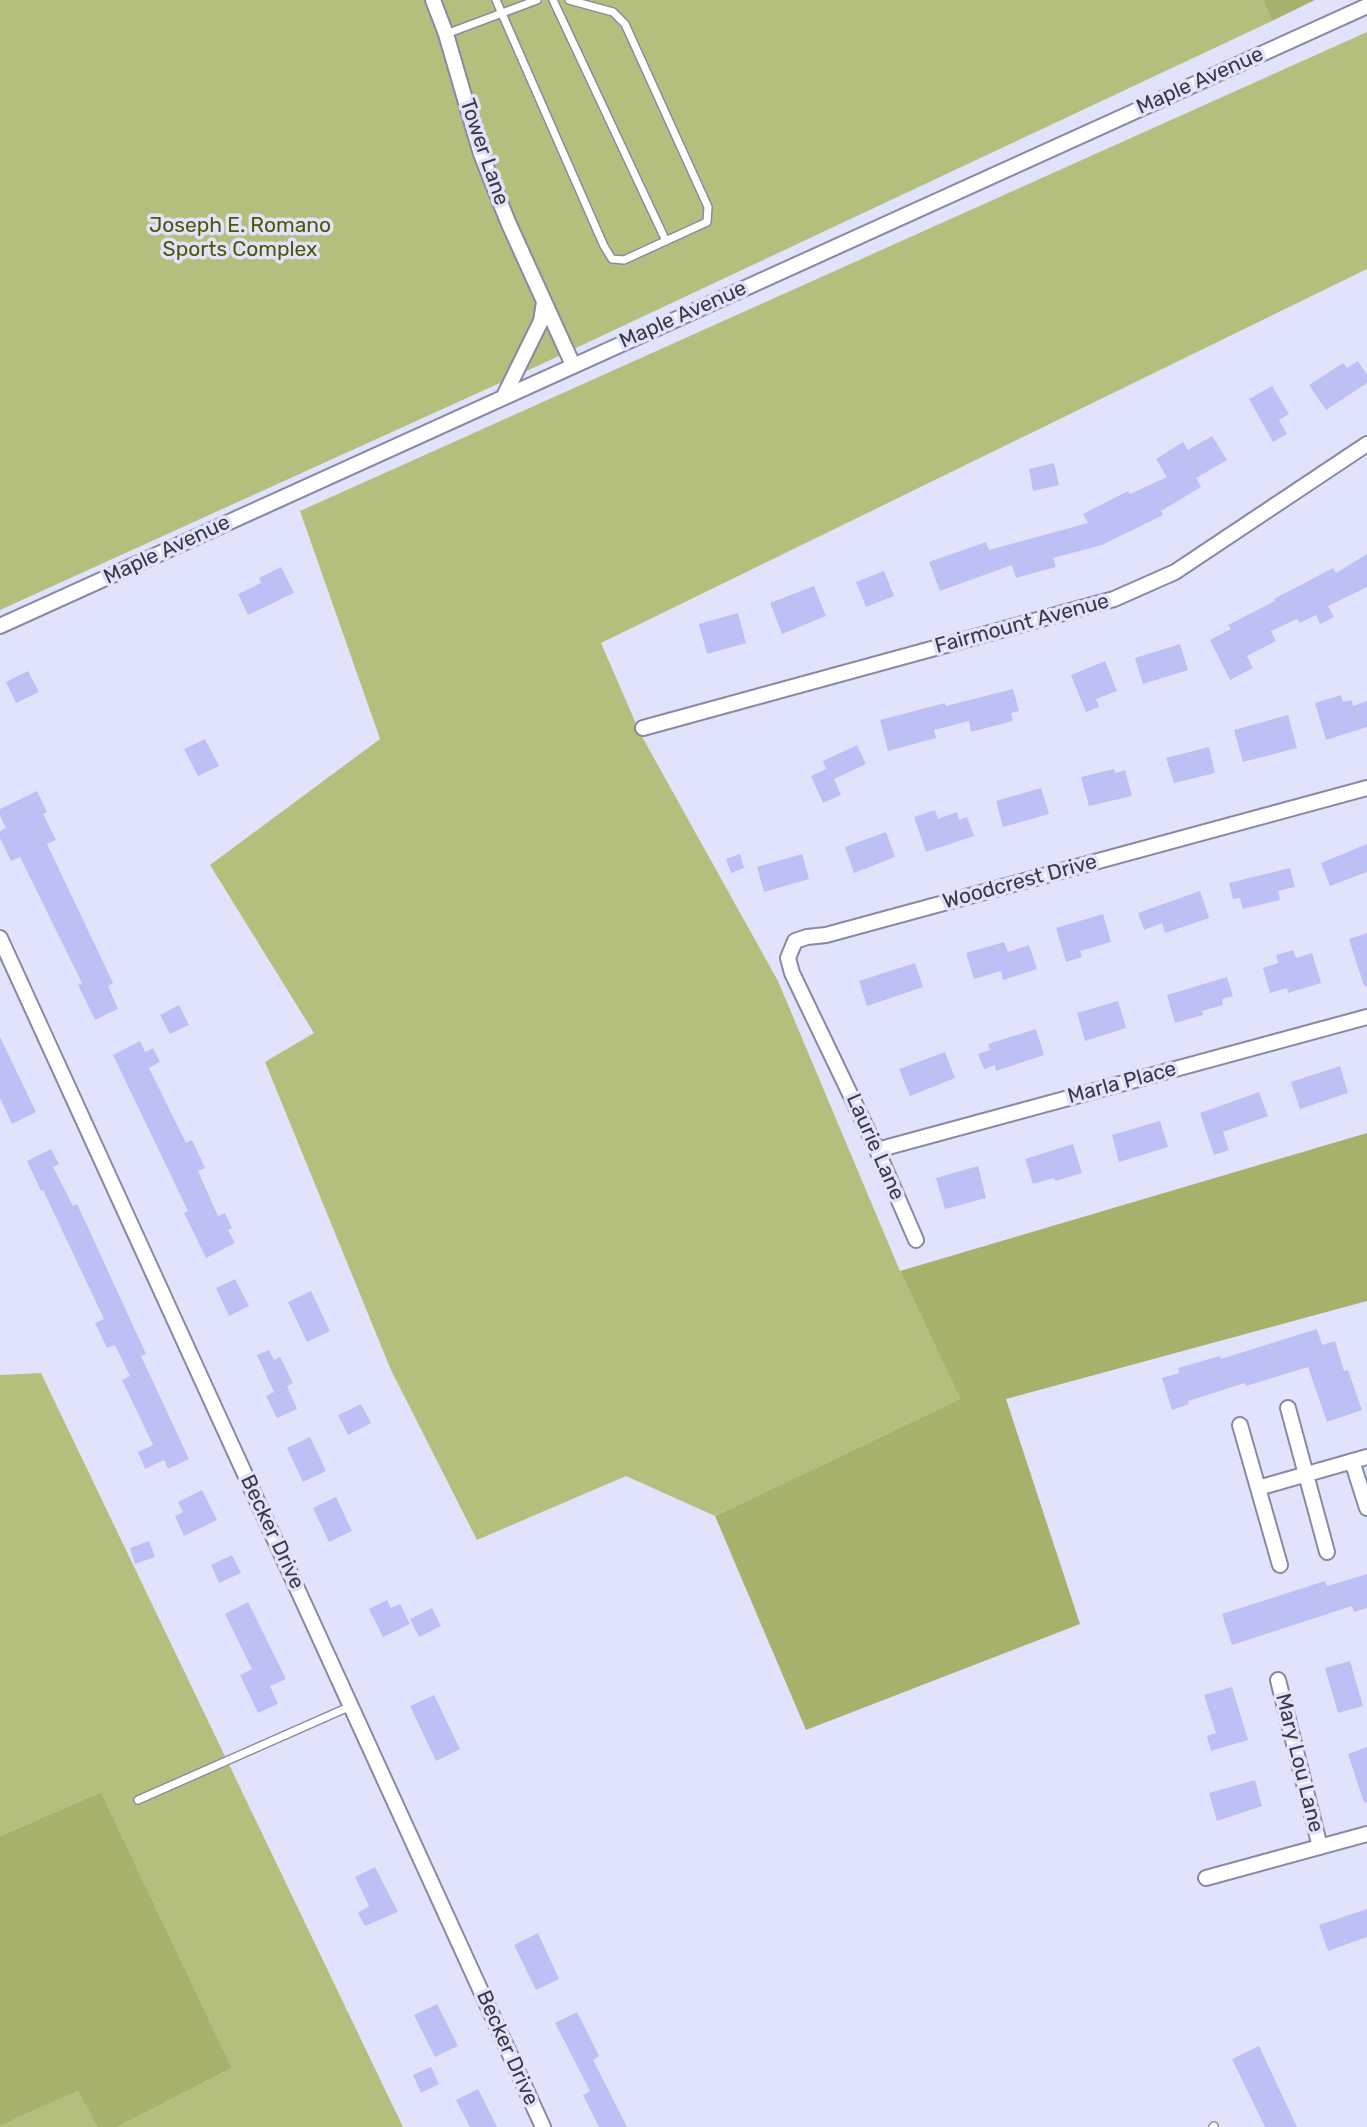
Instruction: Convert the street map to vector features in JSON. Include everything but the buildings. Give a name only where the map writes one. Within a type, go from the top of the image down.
[{"type":"street","name":"Tower Lane","points":[[433,0],[446,34],[481,154],[508,222],[573,365]]},
{"type":"street","name":"Maple Avenue","points":[[0,626],[1367,6]]},
{"type":"street","points":[[504,396],[541,321],[544,301]]},
{"type":"street","name":"Fairmount Avenue","points":[[643,728],[1114,599],[1175,572],[1367,444]]},
{"type":"street","name":"Woodcrest Drive","points":[[833,1055],[792,972],[788,958],[795,941],[826,935],[1367,788]]},
{"type":"street","name":"Becker Drive","points":[[0,938],[543,2127]]},
{"type":"street","name":"Marla Place","points":[[877,1150],[1367,1017]]},
{"type":"street","name":"Laurie Lane","points":[[833,1055],[916,1240]]},
{"type":"street","points":[[1288,1408],[1327,1552]]},
{"type":"street","points":[[1240,1425],[1280,1565]]},
{"type":"street","points":[[1258,1488],[1367,1457]]},
{"type":"street","points":[[1352,1461],[1367,1508]]},
{"type":"street","name":"Mary Lou Lane","points":[[1278,1680],[1320,1847]]},
{"type":"street","points":[[1206,1878],[1367,1834]]},
{"type":"lane","points":[[496,0],[612,259],[624,260],[707,222],[708,207],[625,24],[613,12],[569,0]]},
{"type":"lane","points":[[446,34],[537,0]]},
{"type":"lane","points":[[553,0],[666,241]]},
{"type":"lane","points":[[138,1800],[351,1706]]},
{"type":"green space","name":"Joseph E. Romano Sports Complex","points":[[0,0],[1263,0],[1272,21],[544,363],[0,610]]},
{"type":"green space","points":[[1263,0],[1315,0],[1272,21]]},
{"type":"green space","points":[[1367,32],[1367,269],[601,643],[640,733],[778,981],[900,1271],[960,1399],[715,1516],[626,1476],[477,1540],[391,1370],[265,1062],[314,1033],[210,865],[380,739],[300,511]]},
{"type":"green space","points":[[1367,1133],[1367,1301],[1006,1399],[1080,1624],[806,1730],[715,1516],[960,1399],[900,1271]]},
{"type":"green space","points":[[41,1373],[403,2127],[117,2127],[232,2068],[101,1792],[0,1836],[0,1375]]},
{"type":"green space","points":[[101,1792],[232,2068],[117,2127],[97,2127],[78,2091],[0,2126],[0,1836]]},
{"type":"green space","points":[[78,2091],[97,2127],[0,2127],[0,2126]]}]
